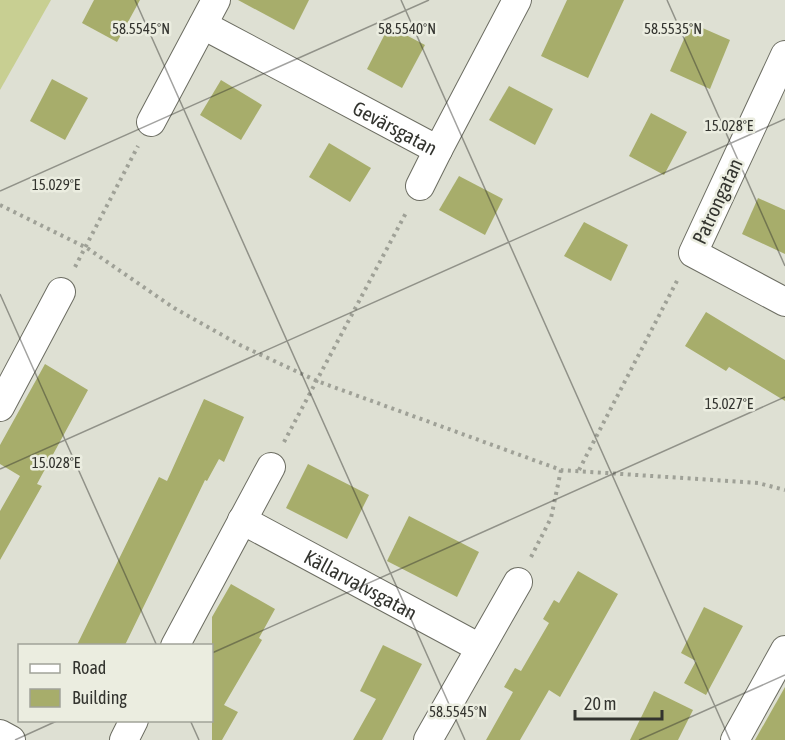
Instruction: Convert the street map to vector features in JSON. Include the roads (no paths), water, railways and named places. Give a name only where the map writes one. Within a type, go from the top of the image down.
[{"type":"street","points":[[151,122],[216,0]]},
{"type":"street","name":"Gevärsgatan","points":[[203,25],[438,150],[517,0]]},
{"type":"street","name":"Patrongatan","points":[[785,55],[693,254],[785,302]]},
{"type":"street","points":[[420,186],[438,150]]},
{"type":"street","points":[[0,407],[61,292]]},
{"type":"street","points":[[176,644],[271,467]]},
{"type":"street","name":"Källarvalvsgatan","points":[[242,520],[480,648]]},
{"type":"street","points":[[428,740],[518,582]]},
{"type":"street","points":[[735,740],[785,650]]},
{"type":"street","points":[[124,740],[133,722]]},
{"type":"street","points":[[0,734],[11,740]]}]
